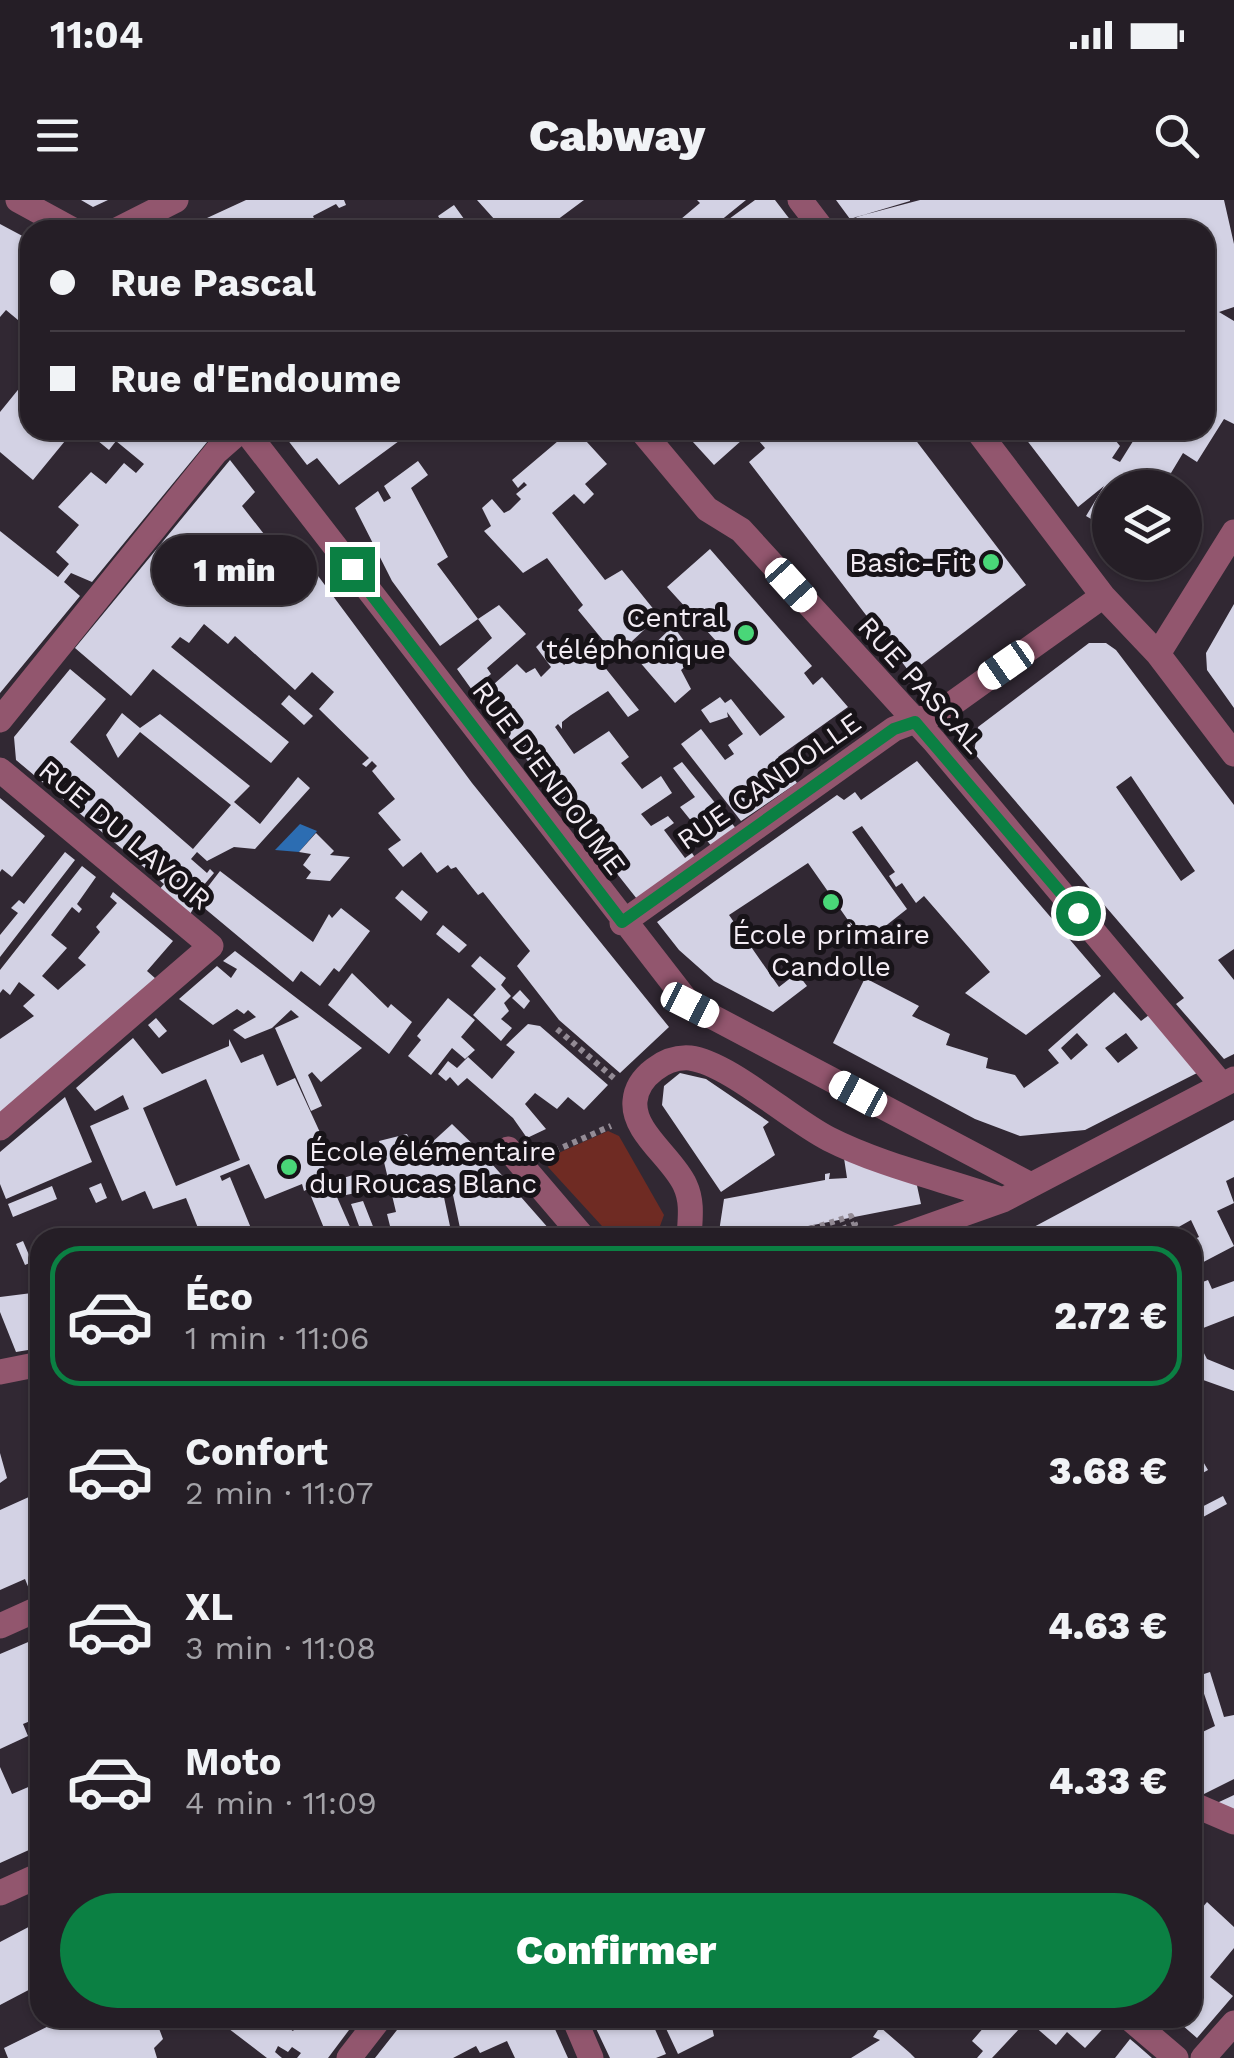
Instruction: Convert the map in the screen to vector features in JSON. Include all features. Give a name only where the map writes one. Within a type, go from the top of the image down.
[{"type":"street","points":[[18,200],[55,220]]},
{"type":"street","points":[[137,220],[176,200]]},
{"type":"street","points":[[800,200],[816,220]]},
{"type":"street","points":[[0,720],[216,452],[231,440]]},
{"type":"street","name":"RUE D'ENDOUME","points":[[251,440],[690,1005],[1031,1185]]},
{"type":"street","name":"RUE PASCAL","points":[[649,440],[707,509],[741,530],[915,722],[1228,1082]]},
{"type":"street","points":[[985,440],[1104,596],[1158,654],[1234,754]]},
{"type":"street","points":[[1158,654],[1234,532]]},
{"type":"street","name":"RUE CANDOLLE","points":[[622,922],[894,729],[942,710],[1104,596]]},
{"type":"street","name":"RUE DU LAVOIR","points":[[0,770],[212,946],[0,1128]]},
{"type":"street","points":[[690,1228],[692,1204],[684,1182],[635,1106],[656,1068],[674,1058],[706,1062],[830,1140],[1003,1200]]},
{"type":"street","points":[[940,1228],[1003,1200],[1228,1082]]},
{"type":"street","points":[[514,1157],[575,1228]]},
{"type":"street","points":[[0,1372],[30,1366]]},
{"type":"street","points":[[0,1626],[30,1612]]},
{"type":"street","points":[[1202,1808],[1234,1822]]},
{"type":"street","points":[[0,1893],[30,1880]]},
{"type":"street","points":[[1204,2058],[1234,2024]]},
{"type":"street","points":[[350,2058],[372,2028]]},
{"type":"street","points":[[578,2028],[591,2058]]},
{"type":"street","points":[[1142,2028],[1176,2058]]},
{"type":"path","points":[[514,1157],[635,1106],[557,1028]]},
{"type":"path","points":[[814,1228],[851,1216],[855,1224],[844,1228]]},
{"type":"shaded area","points":[[608,1131],[619,1136],[664,1215],[659,1228],[604,1228],[548,1167],[554,1155]]},
{"type":"water","points":[[300,824],[317,831],[299,852],[275,850]]},
{"type":"building","points":[[81,200],[108,200],[93,207]]},
{"type":"building","points":[[246,200],[344,200],[346,205],[339,208],[336,204],[313,216],[315,220],[203,220]]},
{"type":"building","points":[[477,200],[584,200],[557,220],[495,220]]},
{"type":"building","points":[[697,200],[746,200],[721,220],[680,220],[700,203]]},
{"type":"building","points":[[755,200],[775,200],[790,220],[730,220]]},
{"type":"building","points":[[836,200],[910,200],[910,201],[850,219]]},
{"type":"building","points":[[920,200],[1224,200],[1234,244],[1234,307],[1219,312],[1234,321],[1234,424],[1224,419],[1215,433],[1215,220],[856,217]]},
{"type":"building","points":[[454,205],[465,220],[441,220],[438,216]]},
{"type":"building","points":[[0,224],[20,235],[20,322],[6,310],[0,317]]},
{"type":"building","points":[[20,387],[20,440],[66,440],[33,480],[0,452],[0,412]]},
{"type":"building","points":[[97,440],[209,440],[92,582],[71,573],[64,582],[80,596],[0,693],[0,531],[58,577],[69,564],[56,552],[79,525],[58,507],[91,472],[106,484],[124,463],[136,473],[144,464],[116,441],[109,450]]},
{"type":"building","points":[[288,440],[400,440],[339,485],[317,458],[307,465]]},
{"type":"building","points":[[559,440],[585,440],[607,464],[585,484],[594,494],[584,504],[574,494],[552,513],[605,580],[622,570],[659,616],[616,656],[578,610],[583,605],[547,558],[523,573],[484,531],[491,526],[482,508],[492,499],[504,513],[521,499],[516,494],[527,485],[524,482],[518,488],[512,480]]},
{"type":"building","points":[[691,440],[742,440],[714,465]]},
{"type":"building","points":[[758,440],[916,440],[1026,585],[913,671],[908,670],[749,462],[765,448]]},
{"type":"building","points":[[1027,440],[1115,440],[1120,446],[1112,458],[1120,462],[1134,440],[1211,440],[1197,462],[1183,453],[1173,470],[1092,470],[1092,496],[1078,507]]},
{"type":"building","points":[[230,460],[255,492],[242,506],[292,570],[304,557],[472,783],[669,1027],[620,1073],[559,1020],[517,966],[530,951],[483,892],[478,895],[456,867],[451,869],[448,865],[437,873],[421,852],[403,867],[388,849],[401,840],[378,813],[395,799],[372,771],[377,766],[372,761],[366,767],[362,764],[369,758],[319,709],[334,692],[312,672],[295,690],[235,636],[228,644],[204,624],[189,643],[180,637],[171,647],[289,742],[271,763],[153,669],[131,696],[75,648]]},
{"type":"building","points":[[418,461],[428,475],[411,488],[448,557],[437,564],[478,619],[440,646],[392,581],[355,508],[378,491],[384,502],[391,498],[384,486]]},
{"type":"building","name":"Central téléphonique","points":[[710,549],[812,666],[804,673],[813,685],[822,677],[848,707],[778,757],[797,783],[741,821],[681,744],[701,729],[725,760],[734,754],[728,745],[743,734],[727,712],[728,717],[710,723],[701,710],[720,697],[725,703],[731,699],[760,736],[785,717],[667,587]]},
{"type":"building","points":[[1234,604],[1234,708],[1207,670],[1206,653]]},
{"type":"building","points":[[499,605],[526,634],[487,668],[491,674],[472,690],[457,669],[492,638],[478,619]]},
{"type":"building","points":[[673,626],[696,657],[681,670],[691,689],[675,703],[638,660]]},
{"type":"building","points":[[543,640],[564,665],[587,645],[639,710],[628,717],[608,691],[562,722],[562,729],[558,724],[555,727],[574,754],[609,731],[629,757],[621,763],[642,789],[661,776],[672,793],[641,814],[651,826],[668,816],[674,823],[664,830],[685,858],[692,853],[696,859],[637,899],[478,698],[517,664],[526,673],[535,668],[541,677],[551,667],[536,647]]},
{"type":"building","points":[[1089,643],[1106,643],[1116,650],[1234,805],[1234,949],[1218,960],[1234,980],[1234,1054],[1224,1059],[1176,1004],[1184,998],[974,753],[978,727]],"holes":[[[1131,776],[1195,871],[1181,881],[1116,787]]]},
{"type":"building","points":[[70,669],[106,699],[70,742],[193,849],[231,805],[140,732],[118,758],[106,735],[122,713],[140,728],[160,714],[250,786],[234,802],[260,824],[298,777],[310,788],[255,849],[234,847],[207,861],[197,852],[191,859],[207,873],[210,869],[214,873],[197,893],[200,897],[220,871],[313,942],[329,914],[332,918],[341,908],[370,931],[339,972],[334,968],[320,986],[301,971],[293,982],[197,902],[189,916],[158,891],[164,884],[16,760],[14,737]]},
{"type":"building","points":[[289,695],[313,716],[304,725],[281,704]]},
{"type":"building","points":[[917,761],[1101,976],[1026,1035],[965,993],[990,972],[924,896],[916,903],[902,883],[896,887],[889,876],[895,872],[862,826],[852,832],[907,909],[864,943],[808,863],[729,915],[779,987],[797,973],[807,986],[773,1012],[714,981],[679,950],[657,922],[837,795],[844,800],[855,792],[861,800]]},
{"type":"building","points":[[682,762],[738,831],[713,848],[680,807],[695,797],[673,768]]},
{"type":"building","points":[[0,798],[45,836],[12,877],[2,869],[0,872]]},
{"type":"building","points":[[316,833],[334,851],[330,855],[350,857],[330,881],[306,879],[311,872],[303,865],[311,854],[299,852]]},
{"type":"building","points":[[65,852],[75,860],[0,957],[0,935],[18,913],[11,908],[19,900],[24,904]]},
{"type":"building","points":[[82,866],[96,877],[77,904],[82,909],[79,913],[72,907],[51,935],[67,948],[42,976],[58,990],[86,965],[78,958],[100,932],[96,927],[117,903],[110,897],[113,892],[173,941],[147,971],[156,979],[0,1113],[0,1039],[34,1016],[23,1006],[35,995],[19,982],[10,995],[3,989],[0,993],[0,970]]},
{"type":"building","points":[[402,890],[428,912],[421,921],[395,898]]},
{"type":"building","points":[[443,925],[467,945],[459,953],[436,934]]},
{"type":"building","points":[[235,951],[362,1048],[321,1082],[312,1072],[308,1075],[322,1106],[311,1111],[275,1028],[299,1017],[291,1010],[272,1028],[245,1039],[233,1030],[256,1017],[248,1010],[244,1014],[237,1009],[213,1025],[179,999],[217,966],[231,978],[237,969],[223,961]]},
{"type":"building","points":[[480,956],[506,978],[501,985],[511,996],[504,1003],[509,1011],[501,1019],[512,1028],[501,1041],[473,1015],[496,989],[471,966]]},
{"type":"building","points":[[352,973],[388,1008],[391,1004],[412,1022],[389,1054],[328,1005]]},
{"type":"building","points":[[865,978],[919,1006],[912,1016],[950,1034],[946,1045],[988,1058],[986,1068],[1015,1075],[1024,1088],[1059,1063],[1048,1050],[1114,992],[1141,1021],[1149,1015],[1197,1073],[1085,1130],[1020,1136],[975,1119],[833,1043]],"holes":[[[1077,1033],[1088,1045],[1071,1060],[1061,1048]],[[1126,1033],[1138,1048],[1118,1063],[1105,1048]]]},
{"type":"building","points":[[520,990],[530,1001],[524,1009],[512,998]]},
{"type":"building","points":[[448,998],[475,1020],[461,1037],[475,1050],[465,1059],[452,1048],[431,1075],[408,1056],[421,1040],[417,1036]]},
{"type":"building","points":[[156,1018],[167,1031],[159,1038],[148,1025]]},
{"type":"building","points":[[528,1024],[540,1026],[608,1085],[584,1110],[568,1097],[557,1109],[535,1093],[525,1104],[546,1129],[527,1138],[513,1118],[467,1078],[458,1086],[450,1077],[446,1081],[438,1074],[448,1061],[457,1068],[468,1057],[492,1079],[515,1052],[506,1045]]},
{"type":"building","points":[[133,1038],[162,1074],[229,1046],[229,1039],[241,1063],[263,1054],[277,1086],[295,1078],[329,1152],[319,1156],[351,1228],[324,1228],[308,1189],[304,1191],[302,1184],[265,1199],[249,1164],[220,1176],[222,1181],[230,1177],[251,1228],[198,1228],[186,1198],[153,1209],[145,1191],[122,1201],[90,1126],[129,1109],[123,1095],[95,1111],[76,1088]],"holes":[[[206,1079],[240,1160],[176,1186],[143,1108]]]},
{"type":"building","points":[[680,1073],[706,1079],[769,1122],[763,1127],[775,1155],[721,1192],[662,1105],[664,1086]]},
{"type":"building","points":[[65,1097],[92,1162],[6,1199],[0,1184],[0,1152]]},
{"type":"building","points":[[1234,1120],[1234,1177],[1226,1181],[1234,1203],[1217,1211],[1234,1246],[1202,1263],[1202,1228],[1195,1228],[1191,1220],[1177,1228],[1032,1228]]},
{"type":"building","points":[[452,1124],[548,1228],[460,1228],[449,1176],[440,1178],[450,1228],[390,1228],[387,1214],[396,1212],[379,1141],[407,1134],[417,1156]]},
{"type":"building","points":[[844,1158],[916,1181],[921,1204],[797,1228],[720,1228],[724,1199],[825,1180],[825,1174],[830,1173],[829,1179],[847,1178]]},
{"type":"building","points":[[353,1175],[360,1192],[346,1195],[340,1179]]},
{"type":"building","points":[[101,1183],[107,1198],[96,1203],[89,1188]]},
{"type":"building","points":[[52,1186],[57,1199],[13,1217],[8,1204]]},
{"type":"building","points":[[363,1201],[374,1228],[354,1228],[359,1226],[351,1204]]},
{"type":"building","points":[[23,1241],[30,1263],[25,1265],[16,1244]]},
{"type":"building","points":[[1208,1280],[1212,1289],[1234,1281],[1234,1316],[1202,1328],[1202,1282]]},
{"type":"building","points":[[30,1293],[30,1350],[16,1352],[0,1312],[0,1297]]},
{"type":"building","points":[[1202,1349],[1207,1359],[1234,1370],[1234,1391],[1202,1380]]},
{"type":"building","points":[[0,1453],[7,1478],[0,1483]]},
{"type":"building","points":[[30,1496],[29,1589],[25,1579],[0,1590],[0,1510]]},
{"type":"building","points":[[1223,1496],[1227,1504],[1202,1518],[1202,1507]]},
{"type":"building","points":[[30,1641],[30,1721],[23,1724],[28,1736],[0,1749],[0,1654]]},
{"type":"building","points":[[1210,1672],[1224,1717],[1234,1715],[1234,1779],[1202,1795],[1202,1732],[1215,1726],[1202,1688],[1202,1675]]},
{"type":"building","points":[[0,1767],[12,1794],[30,1786],[30,1850],[0,1863]]},
{"type":"building","points":[[1234,1795],[1234,1814],[1219,1808],[1219,1802]]},
{"type":"building","points":[[1207,1902],[1234,1927],[1234,1948],[1210,1977],[1233,1996],[1197,2038],[1186,2028],[1202,2028],[1202,1908]]},
{"type":"building","points":[[30,1926],[30,1989],[0,2005],[0,1942]]},
{"type":"building","points":[[45,2028],[159,2028],[163,2039],[154,2048],[157,2058],[8,2058],[4,2048]]},
{"type":"building","points":[[228,2028],[350,2028],[328,2058],[297,2058],[301,2053],[292,2047],[288,2052],[278,2046],[275,2052],[282,2058],[267,2058]]},
{"type":"building","points":[[554,2028],[568,2058],[515,2058],[507,2041],[480,2053],[476,2046],[453,2058],[375,2058],[397,2030]]},
{"type":"building","points":[[596,2028],[654,2028],[666,2054],[656,2058],[610,2058]]},
{"type":"building","points":[[666,2028],[712,2028],[714,2036],[678,2054]]},
{"type":"building","points":[[881,2028],[915,2058],[851,2058],[880,2040],[873,2037]]},
{"type":"building","points":[[983,2028],[1020,2028],[992,2058],[977,2058],[983,2051],[972,2041]]},
{"type":"building","points":[[1036,2028],[1104,2028],[1085,2048],[1067,2032],[1056,2045]]},
{"type":"building","points":[[1130,2039],[1136,2044],[1152,2058],[1115,2058]]},
{"type":"place","name":"Basic-Fit","points":[[991,562]]},
{"type":"place","name":"Central téléphonique","points":[[746,633]]},
{"type":"place","name":"École primaire Candolle","points":[[831,902]]},
{"type":"place","name":"École élémentaire du Roucas Blanc","points":[[289,1167]]},
{"type":"route","points":[[352,569],[622,922],[894,729],[915,722],[1078,913]]}]
